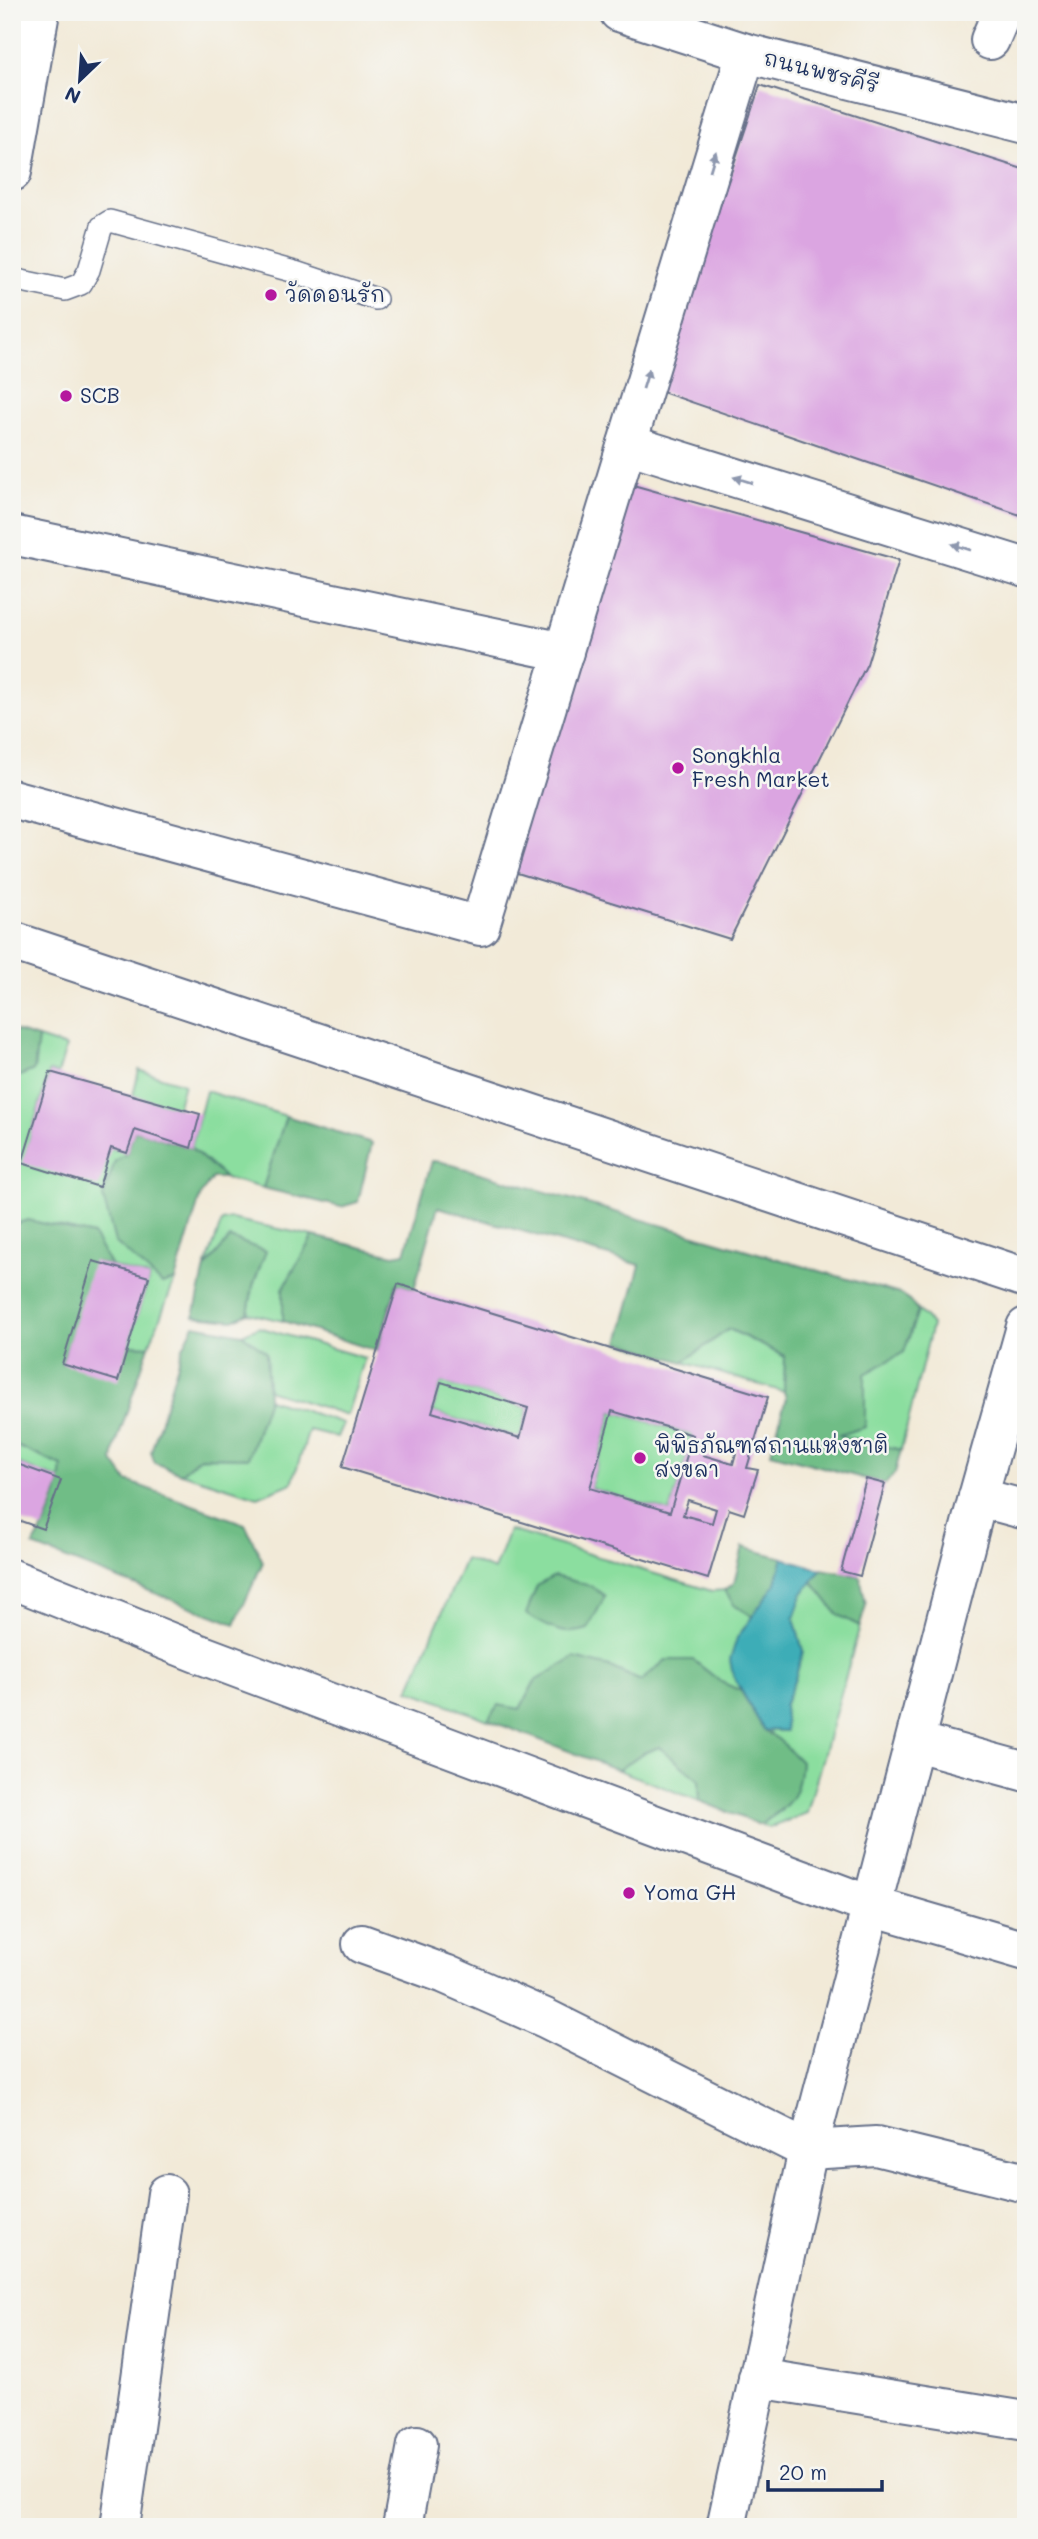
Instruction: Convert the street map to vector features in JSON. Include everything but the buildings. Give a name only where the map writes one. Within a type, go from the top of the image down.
[{"type":"street","points":[[12,172],[40,12]]},
{"type":"street","name":"ถนนพชรคีรี","points":[[620,12],[746,53],[1026,124]]},
{"type":"street","points":[[12,799],[480,926],[746,53]]},
{"type":"street","points":[[626,444],[1026,568]]},
{"type":"street","points":[[12,535],[564,652]]},
{"type":"street","points":[[12,941],[1026,1278]]},
{"type":"street","points":[[726,2527],[808,2150],[978,1497],[1026,1327]]},
{"type":"street","points":[[978,1497],[1026,1510]]},
{"type":"street","points":[[12,1579],[197,1653],[872,1906],[1026,1951]]},
{"type":"street","points":[[916,1742],[1026,1772]]},
{"type":"street","points":[[362,1944],[445,1974],[545,2018],[808,2150],[876,2146],[1026,2183]]},
{"type":"street","points":[[120,2527],[167,2194]]},
{"type":"street","points":[[758,2378],[1026,2421]]},
{"type":"street","points":[[402,2527],[416,2445]]},
{"type":"lane","points":[[12,279],[65,290],[81,284],[89,270],[102,226],[110,221],[295,272],[376,299]]},
{"type":"green space","points":[[12,1030],[38,1038],[34,1070],[12,1079]]},
{"type":"green space","points":[[38,1038],[66,1047],[58,1074],[49,1072],[23,1163],[111,1148],[127,1153],[162,1284],[175,1280],[149,1346],[128,1345],[149,1277],[111,1266],[92,1235],[28,1220],[12,1225],[12,1079],[34,1070]]},
{"type":"green space","points":[[139,1070],[184,1084],[177,1108],[133,1096]]},
{"type":"green space","points":[[206,1091],[286,1116],[263,1188],[225,1178],[191,1148]]},
{"type":"green space","points":[[286,1116],[372,1143],[358,1202],[341,1207],[263,1188]]},
{"type":"green space","points":[[135,1130],[191,1148],[225,1178],[212,1178],[201,1194],[175,1280],[162,1284],[115,1242],[103,1197],[115,1161],[127,1153]]},
{"type":"green space","points":[[432,1161],[903,1295],[918,1310],[904,1352],[865,1374],[865,1427],[839,1435],[901,1450],[895,1473],[885,1484],[771,1453],[786,1398],[785,1356],[729,1329],[683,1362],[619,1342],[640,1265],[438,1207],[414,1289],[397,1284],[377,1351],[283,1321],[283,1289],[313,1236],[394,1255],[405,1253]]},
{"type":"green space","points":[[231,1219],[313,1236],[283,1289],[283,1321],[248,1313],[253,1286],[265,1251],[205,1268],[222,1221]]},
{"type":"green space","points":[[28,1220],[93,1235],[111,1266],[96,1262],[62,1364],[128,1345],[149,1346],[115,1447],[113,1461],[127,1481],[245,1524],[263,1562],[235,1624],[33,1546],[52,1508],[62,1466],[12,1444],[12,1225]]},
{"type":"green space","points":[[230,1238],[266,1251],[253,1286],[248,1313],[233,1320],[194,1316],[205,1268]]},
{"type":"green space","points":[[918,1310],[932,1325],[901,1450],[837,1435],[865,1427],[865,1374],[904,1352]]},
{"type":"green space","points":[[194,1325],[242,1334],[266,1352],[268,1399],[248,1458],[200,1457],[181,1473],[155,1463],[151,1452],[183,1347]]},
{"type":"green space","points":[[258,1327],[365,1358],[347,1415],[268,1390],[266,1352],[242,1334]]},
{"type":"green space","points":[[729,1329],[785,1357],[784,1392],[683,1362]]},
{"type":"green space","points":[[441,1382],[528,1408],[520,1438],[432,1412]]},
{"type":"green space","points":[[268,1399],[343,1423],[337,1437],[309,1430],[292,1483],[258,1497],[181,1473],[200,1457],[248,1458]]},
{"type":"green space","points":[[612,1411],[693,1435],[670,1512],[590,1488]]},
{"type":"green space","points":[[12,1444],[62,1466],[61,1480],[12,1462]]},
{"type":"green space","points":[[509,1530],[712,1591],[725,1590],[734,1605],[753,1617],[737,1638],[733,1676],[741,1691],[721,1682],[693,1660],[666,1660],[641,1681],[610,1667],[535,1681],[520,1709],[498,1705],[488,1720],[409,1690],[465,1559],[494,1570]]},
{"type":"green space","points":[[743,1547],[783,1558],[776,1583],[753,1617],[734,1605],[725,1590],[734,1583]]},
{"type":"green space","points":[[821,1569],[860,1576],[866,1605],[860,1626],[838,1615],[812,1581]]},
{"type":"green space","points":[[554,1576],[591,1586],[605,1596],[588,1629],[563,1632],[526,1614],[537,1586]]},
{"type":"green space","points":[[812,1581],[838,1615],[860,1626],[807,1813],[769,1828],[760,1825],[782,1810],[779,1740],[764,1730],[785,1731],[784,1706],[803,1651],[794,1618],[802,1595]]},
{"type":"green space","points":[[574,1658],[610,1667],[641,1681],[666,1660],[693,1660],[721,1682],[741,1691],[764,1730],[779,1740],[801,1762],[798,1784],[791,1800],[760,1825],[700,1801],[699,1780],[659,1747],[641,1754],[618,1770],[488,1720],[498,1705],[520,1709],[535,1681]]},
{"type":"green space","points":[[659,1747],[699,1780],[700,1801],[618,1770],[641,1754]]},
{"type":"water","points":[[783,1558],[821,1569],[802,1595],[794,1618],[803,1651],[784,1706],[786,1731],[764,1730],[733,1676],[730,1660],[737,1638],[776,1583]]},
{"type":"place","name":"วัดดอนรัก","points":[[271,295]]},
{"type":"place","name":"SCB","points":[[66,396]]},
{"type":"place","name":"Songkhla Fresh Market","points":[[678,768]]},
{"type":"place","name":"พิพิธภัณฑสถานแห่งชาติ สงขลา","points":[[640,1458]]},
{"type":"place","name":"Yoma GH","points":[[629,1893]]}]
